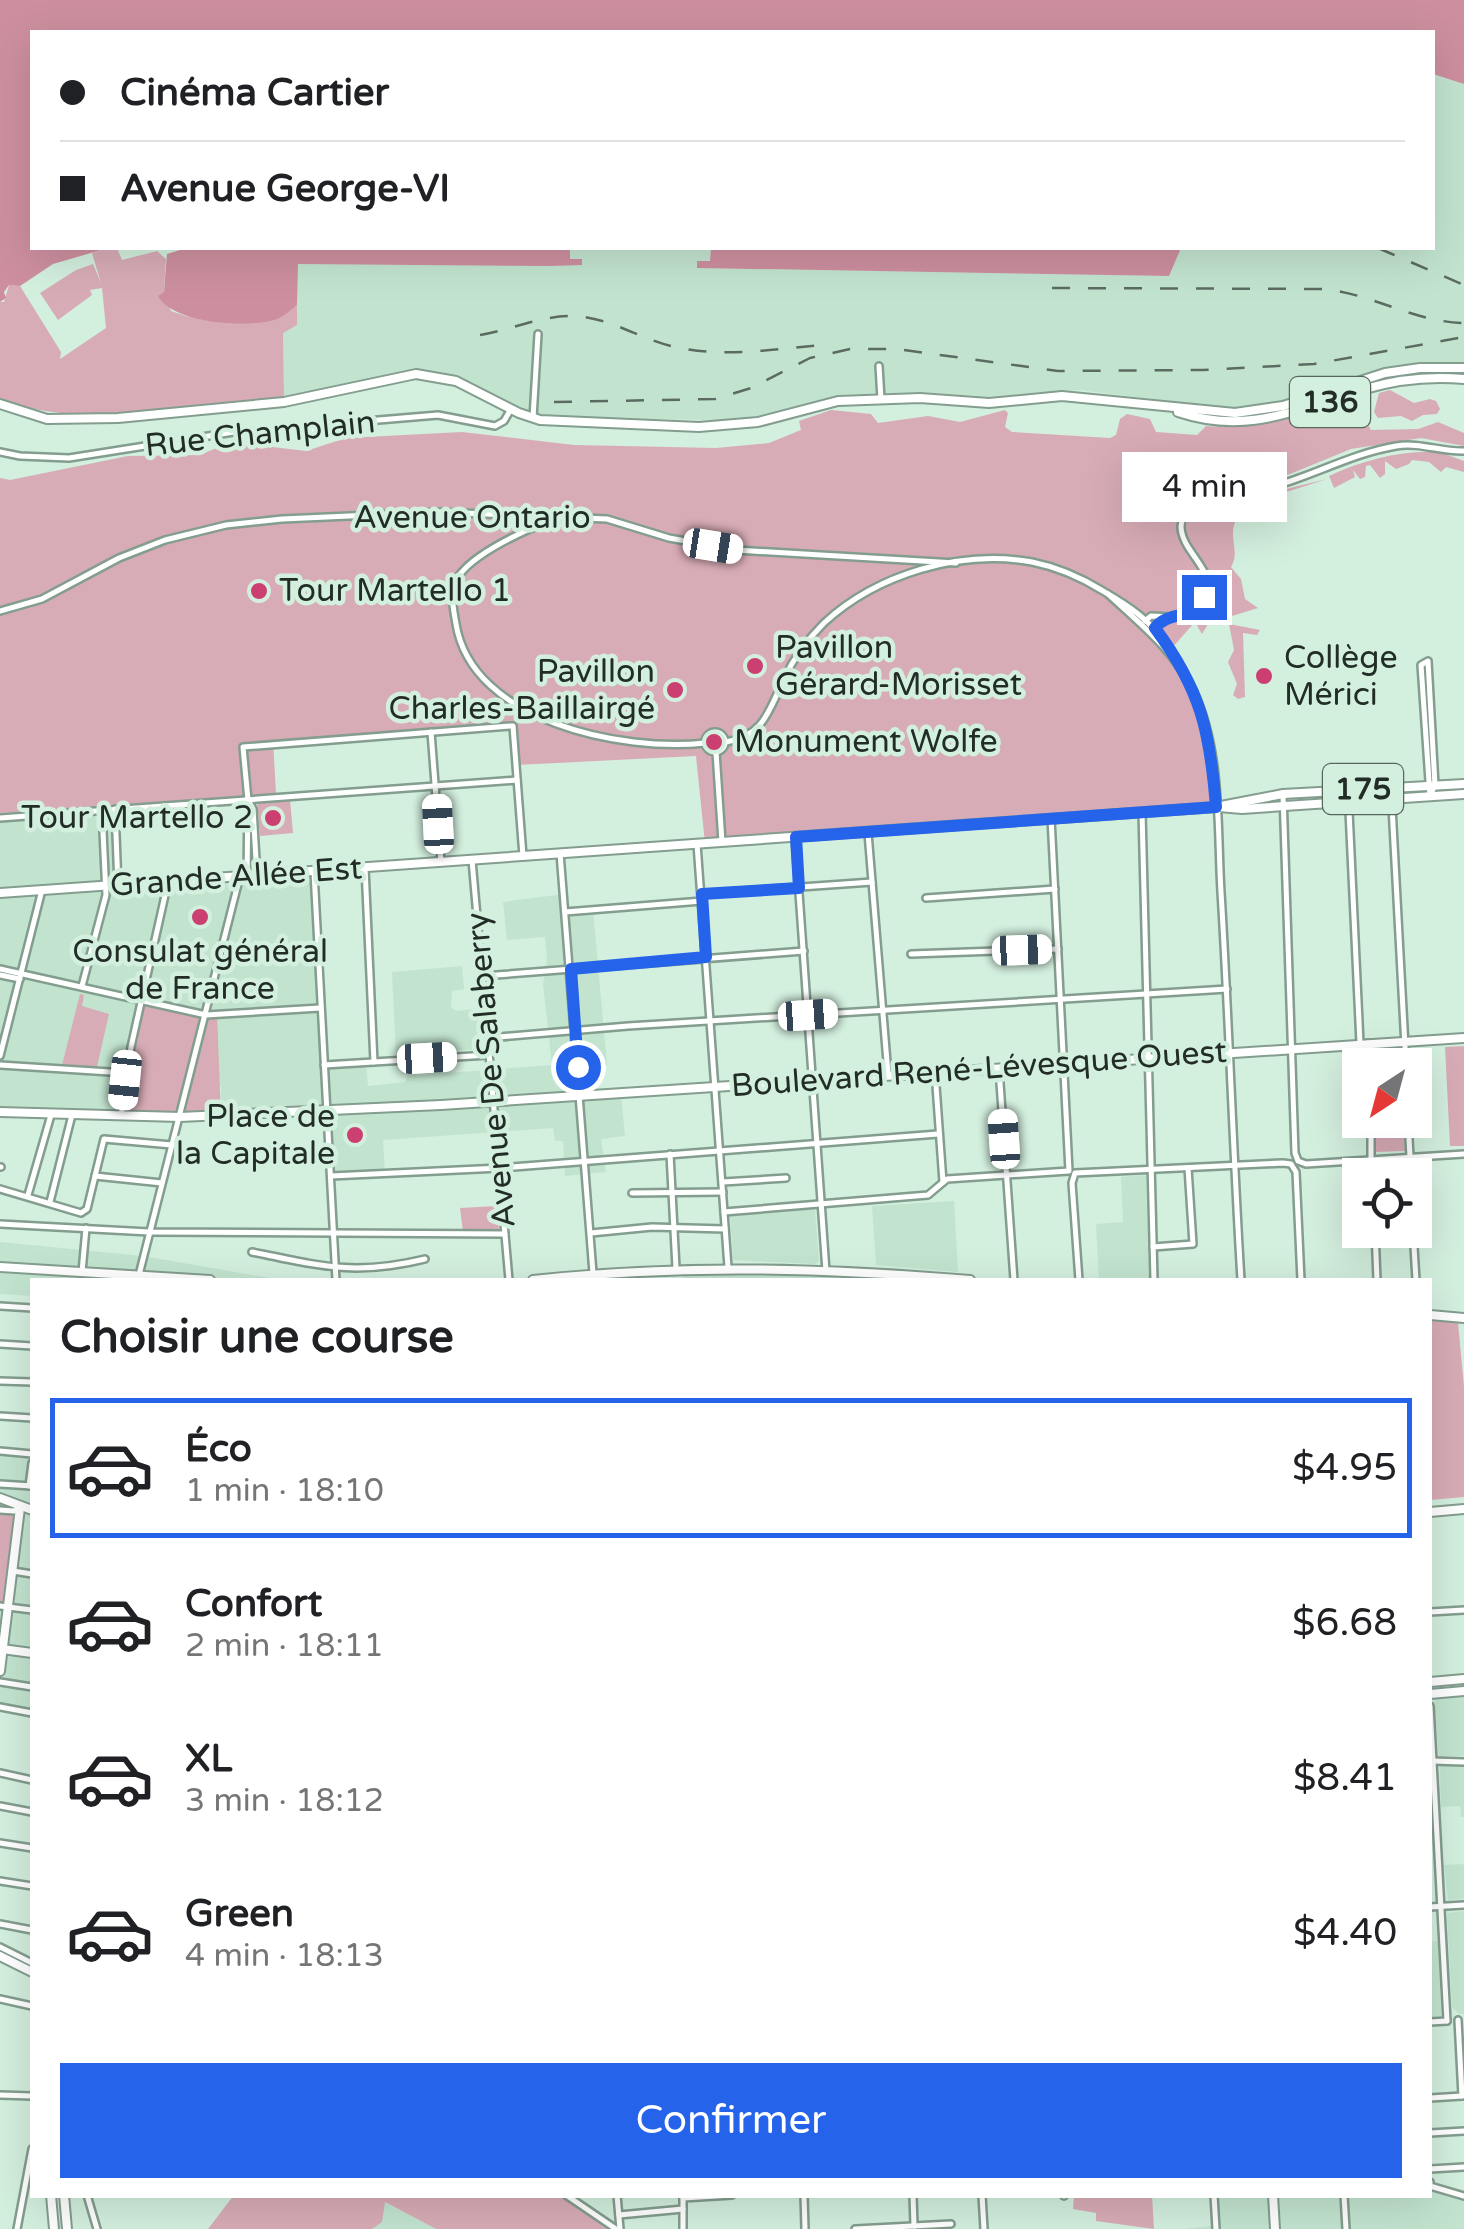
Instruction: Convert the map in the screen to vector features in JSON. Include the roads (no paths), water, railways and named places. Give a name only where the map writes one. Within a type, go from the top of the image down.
[{"type":"main road","name":"136","points":[[1164,408],[1266,410],[1386,373],[1464,368]]},
{"type":"main road","points":[[0,404],[46,419],[118,418],[295,401],[416,374],[456,381],[533,418],[657,426],[720,426],[774,419],[829,402],[934,398],[990,403],[1078,396],[1164,408]]},
{"type":"main road","name":"136","points":[[1164,408],[1207,420],[1267,419],[1388,383],[1464,378]]},
{"type":"main road","name":"175","points":[[1216,807],[1228,810],[1392,799],[1464,784]]},
{"type":"main road","name":"175","points":[[472,860],[1216,807],[1283,794],[1391,788],[1464,794]]},
{"type":"main road","name":"Grande Allée Est","points":[[0,893],[472,860]]},
{"type":"main road","name":"Boulevard René-Lévesque Ouest","points":[[0,1112],[180,1117],[494,1102],[1464,1038]]},
{"type":"main road","points":[[550,1278],[728,1266],[907,1278]]},
{"type":"main road","points":[[0,1267],[65,1276],[82,1272],[182,1278]]},
{"type":"main road","points":[[1432,1315],[1464,1318]]},
{"type":"main road","points":[[0,1498],[16,1502],[20,1508],[13,1571],[4,1606],[0,1672]]},
{"type":"main road","points":[[20,1508],[30,1510]]},
{"type":"main road","points":[[1432,1512],[1464,1509]]},
{"type":"main road","points":[[1,1649],[30,1654]]},
{"type":"main road","points":[[1432,1682],[1464,1679]]},
{"type":"main road","points":[[1432,1694],[1464,1691]]},
{"type":"main road","points":[[0,1956],[30,1971]]},
{"type":"main road","points":[[51,2198],[54,2229]]},
{"type":"main road","points":[[64,2198],[68,2229]]},
{"type":"main road","points":[[1273,2198],[1275,2229]]},
{"type":"street","points":[[533,418],[538,334]]},
{"type":"street","points":[[879,366],[880,400]]},
{"type":"street","name":"Rue Champlain","points":[[0,452],[69,458],[240,431],[306,432],[343,423],[438,415],[495,426],[504,421],[511,409]]},
{"type":"street","points":[[1144,622],[1154,616],[1190,613],[1207,591],[1205,570],[1182,531],[1184,515],[1195,503],[1272,487],[1394,446],[1419,444],[1464,453]]},
{"type":"street","name":"Avenue Ontario","points":[[0,611],[42,599],[142,548],[226,524],[429,512],[607,519],[670,538],[756,553],[956,563]]},
{"type":"street","points":[[556,518],[521,533],[466,567],[454,584],[458,636],[478,673],[500,695],[560,724],[664,746],[705,743]]},
{"type":"street","points":[[924,560],[926,569]]},
{"type":"street","points":[[722,842],[716,752],[726,742],[747,737],[761,726],[791,666],[820,627],[878,586],[956,563],[1019,560],[1078,578],[1155,628],[1194,690],[1207,728],[1216,807],[1242,1278]]},
{"type":"street","points":[[1155,628],[1166,618]]},
{"type":"street","points":[[1144,622],[1173,657]]},
{"type":"street","points":[[1425,663],[1431,789]]},
{"type":"street","points":[[139,1275],[243,876],[248,800],[244,747],[513,726],[523,856]]},
{"type":"street","points":[[431,732],[440,862]]},
{"type":"street","points":[[716,752],[705,743],[707,736],[714,732],[723,735],[726,742]]},
{"type":"street","points":[[0,818],[517,780]]},
{"type":"street","points":[[1391,788],[1405,1048]]},
{"type":"street","points":[[1348,790],[1365,1048]]},
{"type":"street","points":[[1283,794],[1301,1278]]},
{"type":"street","points":[[248,800],[253,809],[258,876]]},
{"type":"street","points":[[115,809],[118,886]]},
{"type":"street","points":[[82,986],[106,886],[102,810]]},
{"type":"street","points":[[1142,812],[1154,1278]]},
{"type":"street","points":[[1051,818],[1079,1278]]},
{"type":"street","points":[[868,832],[888,1074]]},
{"type":"street","points":[[796,837],[826,1270]]},
{"type":"street","points":[[697,844],[728,1266]]},
{"type":"street","points":[[560,853],[594,1273]]},
{"type":"street","name":"Avenue De Salaberry","points":[[472,860],[509,1278]]},
{"type":"street","points":[[364,868],[374,1062]]},
{"type":"street","points":[[314,872],[336,1278]]},
{"type":"street","points":[[121,1116],[140,1000],[168,882]]},
{"type":"street","points":[[565,912],[872,882]]},
{"type":"street","points":[[926,898],[1055,889]]},
{"type":"street","points":[[0,1056],[42,890]]},
{"type":"street","points":[[911,954],[1058,949]]},
{"type":"street","points":[[482,976],[804,952]]},
{"type":"street","points":[[0,972],[82,986],[206,1015],[320,1008]]},
{"type":"street","points":[[488,1038],[1227,989]]},
{"type":"street","points":[[324,1065],[489,1055]]},
{"type":"street","points":[[0,1066],[126,1073]]},
{"type":"street","points":[[999,1066],[1014,1278]]},
{"type":"street","points":[[935,1072],[942,1182]]},
{"type":"street","points":[[28,1195],[51,1115]]},
{"type":"street","points":[[50,1202],[72,1116]]},
{"type":"street","points":[[330,1176],[500,1168],[938,1134]]},
{"type":"street","points":[[1371,1138],[1372,1158],[1464,1154]]},
{"type":"street","points":[[1409,1138],[1410,1156]]},
{"type":"street","points":[[0,1188],[85,1212],[104,1140],[172,1145]]},
{"type":"street","points":[[670,1154],[676,1268]]},
{"type":"street","points":[[724,1212],[928,1195],[942,1182],[1006,1175],[1342,1161]]},
{"type":"street","points":[[1153,1247],[1192,1244],[1188,1168]]},
{"type":"street","points":[[95,1176],[162,1182]]},
{"type":"street","points":[[722,1182],[786,1178]]},
{"type":"street","points":[[632,1193],[723,1192]]},
{"type":"street","points":[[0,1224],[149,1232],[505,1234]]},
{"type":"street","points":[[82,1272],[86,1228]]},
{"type":"street","points":[[591,1232],[725,1228]]},
{"type":"street","points":[[1375,1248],[1377,1278]]},
{"type":"street","points":[[1415,1248],[1416,1278]]},
{"type":"street","points":[[252,1252],[338,1269],[383,1269],[425,1259]]},
{"type":"street","points":[[650,1269],[650,1278]]},
{"type":"street","points":[[0,1306],[30,1308]]},
{"type":"street","points":[[0,1344],[30,1346]]},
{"type":"street","points":[[0,1380],[30,1382]]},
{"type":"street","points":[[0,1416],[30,1418]]},
{"type":"street","points":[[0,1452],[30,1454]]},
{"type":"street","points":[[0,1484],[30,1486]]},
{"type":"street","points":[[0,1510],[20,1508]]},
{"type":"street","points":[[13,1571],[30,1574]]},
{"type":"street","points":[[4,1606],[30,1610]]},
{"type":"street","points":[[1432,1612],[1464,1610]]},
{"type":"street","points":[[0,1682],[30,1686]]},
{"type":"street","points":[[0,1707],[30,1713]]},
{"type":"street","points":[[1432,1760],[1464,1762]]},
{"type":"street","points":[[1432,1770],[1448,2021]]},
{"type":"street","points":[[0,1773],[30,1780]]},
{"type":"street","points":[[0,1806],[30,1812]]},
{"type":"street","points":[[1432,1830],[1438,1830]]},
{"type":"street","points":[[0,1843],[30,1848]]},
{"type":"street","points":[[0,1881],[30,1886]]},
{"type":"street","points":[[1432,1907],[1464,1905]]},
{"type":"street","points":[[0,1924],[30,1930]]},
{"type":"street","points":[[0,1947],[30,1963]]},
{"type":"street","points":[[0,2000],[30,2006]]},
{"type":"street","points":[[1432,2022],[1461,2020],[1463,2096],[1432,2098]]},
{"type":"street","points":[[0,2094],[30,2096]]},
{"type":"street","points":[[1432,2133],[1464,2131]]},
{"type":"street","points":[[17,2229],[30,2160]]},
{"type":"street","points":[[1432,2170],[1464,2167]]},
{"type":"street","points":[[1432,2185],[1464,2196]]},
{"type":"street","points":[[88,2198],[97,2229]]},
{"type":"street","points":[[574,2198],[618,2229]]},
{"type":"street","points":[[617,2198],[618,2229]]},
{"type":"street","points":[[683,2198],[683,2229]]},
{"type":"street","points":[[804,2198],[806,2229]]},
{"type":"street","points":[[913,2198],[914,2228]]},
{"type":"street","points":[[982,2198],[984,2229]]},
{"type":"street","points":[[1214,2198],[1216,2229]]},
{"type":"street","points":[[1344,2198],[1346,2229]]},
{"type":"street","points":[[619,2215],[683,2208]]},
{"type":"street","points":[[854,2229],[951,2224]]},
{"type":"railway","points":[[1383,250],[1464,285]]},
{"type":"railway","points":[[1052,288],[1324,289],[1428,318],[1464,323]]},
{"type":"railway","points":[[480,335],[571,316],[598,320],[693,350],[749,352],[822,345]]},
{"type":"railway","points":[[554,402],[715,399],[751,388],[810,358],[850,349],[896,349],[1058,371],[1203,370],[1314,364],[1464,337]]},
{"type":"place","name":"Tour Martello 1","points":[[259,591]]},
{"type":"place","name":"Pavillon Gérard-Morisset","points":[[755,666]]},
{"type":"place","name":"Collège Mérici","points":[[1264,676]]},
{"type":"place","name":"Pavillon Charles-Baillairgé","points":[[675,690]]},
{"type":"place","name":"Monument Wolfe","points":[[714,742]]},
{"type":"place","name":"Tour Martello 2","points":[[273,818]]},
{"type":"place","name":"Consulat général de France","points":[[200,917]]},
{"type":"place","name":"Place de la Capitale","points":[[355,1135]]}]
